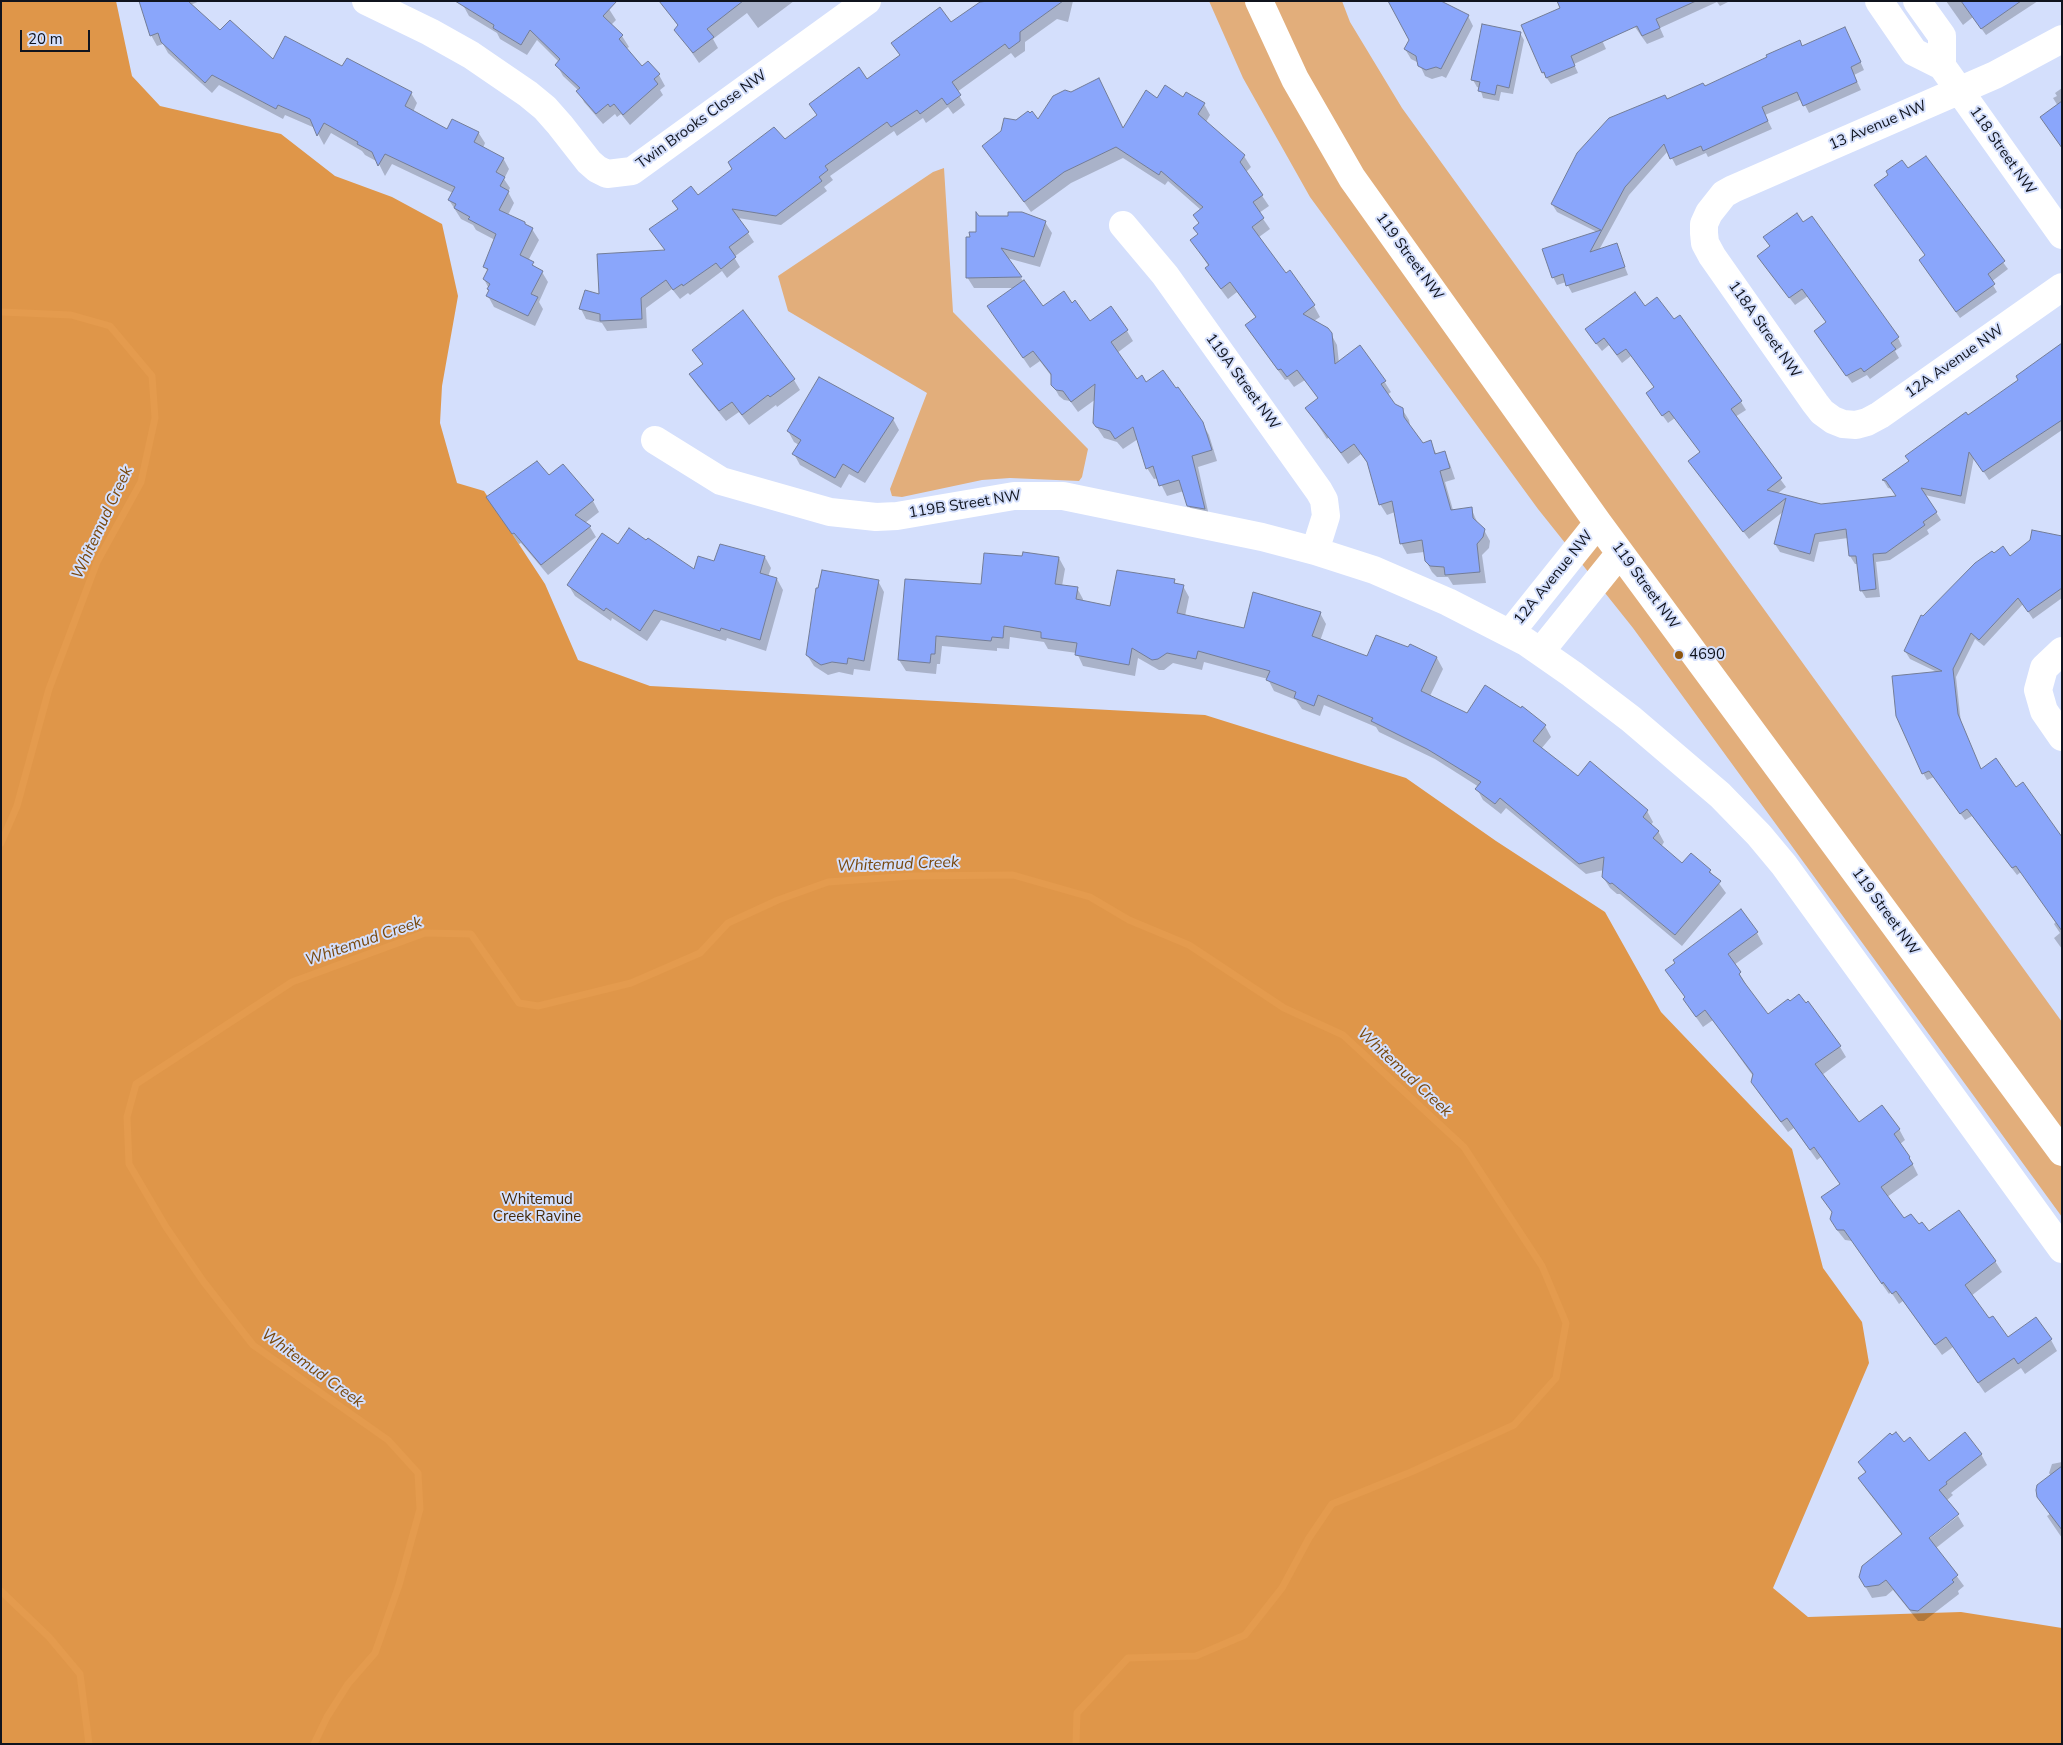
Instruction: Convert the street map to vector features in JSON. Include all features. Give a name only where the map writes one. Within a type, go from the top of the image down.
[{"type":"street","name":"Twin Brooks Close NW","points":[[366,1],[430,32],[463,51],[528,94],[545,108],[589,162],[607,174],[632,171],[866,1]]},
{"type":"street","name":"119 Street NW","points":[[1259,1],[1295,79],[1352,178],[1598,523],[2062,1152]]},
{"type":"street","name":"118 Street NW","points":[[1879,1],[1914,52],[1942,66],[2062,235]]},
{"type":"street","points":[[1917,1],[1942,36],[1942,66]]},
{"type":"street","name":"13 Avenue NW","points":[[1704,224],[1716,203],[1724,194],[1733,189],[1960,91],[2012,67],[2062,39]]},
{"type":"street","name":"118A Street NW","points":[[1704,224],[1705,243],[1712,256],[1816,404],[1828,416],[1843,424]]},
{"type":"street","name":"119A Street NW","points":[[1123,226],[1165,275],[1319,491],[1324,500],[1326,516],[1316,551]]},
{"type":"street","name":"12A Avenue NW","points":[[1843,424],[1856,425],[1880,415],[2062,287]]},
{"type":"street","name":"119B Street NW","points":[[655,440],[721,481],[838,513],[876,517],[897,516],[1005,497],[1063,496],[1316,551]]},
{"type":"street","name":"12A Avenue NW","points":[[1510,633],[1598,523]]},
{"type":"street","points":[[1316,551],[1374,570],[1408,584],[1510,633],[1541,651],[1631,719],[1720,795],[1759,835],[1784,866],[2062,1249]]},
{"type":"street","points":[[1541,651],[1620,553]]},
{"type":"street","points":[[2062,651],[2044,668],[2038,690],[2044,711],[2062,737]]},
{"type":"shaded area","points":[[1209,1],[1342,1],[1350,22],[1402,108],[2062,1022],[2062,1217],[1633,628],[1538,509],[1310,197],[1243,78]]},
{"type":"shaded area","points":[[944,168],[953,312],[1088,449],[1082,477],[1079,481],[1010,478],[982,480],[902,497],[892,496],[890,489],[927,393],[788,311],[778,276],[933,172]]},
{"type":"green space","name":"Whitemud Creek Ravine","points":[[1,1],[116,1],[132,76],[160,106],[281,134],[335,176],[392,197],[442,224],[458,296],[442,386],[440,423],[457,483],[484,491],[545,584],[578,660],[650,686],[1205,715],[1406,778],[1496,841],[1605,912],[1661,1012],[1792,1149],[1823,1268],[1862,1322],[1869,1363],[1773,1588],[1808,1617],[1961,1612],[2062,1628],[2062,1744],[1,1744]]},
{"type":"building","points":[[139,1],[188,1],[220,30],[230,20],[273,59],[285,36],[342,66],[347,58],[412,92],[405,106],[447,129],[452,119],[479,132],[474,142],[504,158],[496,172],[505,177],[500,186],[509,191],[499,210],[525,222],[525,224],[533,228],[520,255],[534,262],[532,265],[543,271],[531,294],[538,297],[528,316],[486,296],[490,284],[483,279],[488,269],[483,267],[496,234],[468,219],[470,217],[454,208],[456,204],[448,200],[455,187],[385,154],[378,166],[372,152],[324,123],[317,136],[310,119],[278,105],[276,109],[212,75],[205,83],[161,42],[158,33],[150,36]]},
{"type":"building","points":[[455,1],[617,1],[603,16],[623,35],[619,39],[642,66],[648,61],[660,74],[654,79],[658,84],[623,115],[614,104],[610,107],[608,104],[596,114],[576,91],[580,88],[555,65],[560,59],[530,30],[521,45],[493,28],[494,25]]},
{"type":"building","points":[[659,1],[743,1],[707,29],[714,37],[693,53],[674,30],[678,25]]},
{"type":"building","points":[[1063,1],[1020,32],[1020,41],[1009,49],[1005,44],[952,82],[961,95],[947,105],[942,98],[920,114],[917,110],[891,127],[887,122],[825,166],[828,170],[819,177],[822,181],[776,216],[732,209],[749,232],[729,247],[736,257],[721,269],[716,263],[683,286],[682,284],[673,290],[666,280],[641,298],[642,319],[600,321],[600,314],[579,309],[585,290],[599,294],[597,254],[665,250],[649,229],[678,209],[672,201],[691,186],[698,195],[732,169],[728,162],[774,127],[785,139],[817,115],[809,104],[859,67],[867,79],[900,55],[891,43],[940,7],[951,22],[980,2]]},
{"type":"building","points":[[1388,1],[1441,1],[1469,15],[1441,69],[1436,67],[1426,70],[1418,66],[1416,56],[1404,49],[1409,40]]},
{"type":"building","points":[[1557,1],[1696,1],[1656,19],[1660,28],[1642,36],[1637,26],[1571,56],[1575,66],[1546,78],[1521,25],[1560,8]]},
{"type":"building","points":[[1961,1],[2021,1],[1981,29]]},
{"type":"building","points":[[1482,24],[1521,32],[1509,88],[1497,85],[1495,95],[1478,91],[1480,82],[1471,80]]},
{"type":"building","points":[[1845,27],[1861,62],[1851,67],[1857,82],[1803,106],[1797,92],[1762,107],[1768,121],[1703,151],[1701,146],[1670,159],[1664,144],[1625,187],[1590,252],[1617,243],[1625,267],[1566,286],[1563,274],[1552,278],[1542,249],[1601,230],[1551,204],[1577,153],[1609,118],[1665,95],[1667,99],[1703,83],[1705,86],[1800,40],[1802,46]]},
{"type":"building","points":[[1099,78],[1123,128],[1146,90],[1157,98],[1165,85],[1183,97],[1186,92],[1205,103],[1198,114],[1245,155],[1240,162],[1263,195],[1253,202],[1264,218],[1252,227],[1286,273],[1290,270],[1315,305],[1303,314],[1328,328],[1332,333],[1335,364],[1360,345],[1386,381],[1381,384],[1395,404],[1403,408],[1404,417],[1423,443],[1431,440],[1435,454],[1445,451],[1450,468],[1440,471],[1451,510],[1472,507],[1473,518],[1485,529],[1483,537],[1477,544],[1480,572],[1445,575],[1444,567],[1430,566],[1425,561],[1422,540],[1400,544],[1392,501],[1379,505],[1367,462],[1354,444],[1341,453],[1305,408],[1318,398],[1297,370],[1287,377],[1281,369],[1278,370],[1245,325],[1256,317],[1230,282],[1221,289],[1205,268],[1209,265],[1190,240],[1198,234],[1193,228],[1199,223],[1193,215],[1203,207],[1161,171],[1159,175],[1116,147],[1064,172],[1024,202],[982,146],[1001,131],[1004,118],[1016,120],[1028,111],[1030,113],[1032,111],[1038,119],[1053,96],[1065,90],[1071,92]]},
{"type":"building","points":[[2062,101],[2062,148],[2040,117]]},
{"type":"building","points":[[1926,156],[2005,261],[1988,274],[1995,284],[1956,312],[1919,260],[1925,255],[1874,185],[1888,175],[1886,171],[1902,160],[1908,168]]},
{"type":"building","points":[[976,212],[979,216],[1008,216],[1008,212],[1022,212],[1046,221],[1034,257],[1001,248],[1022,277],[966,278],[966,237],[970,237],[969,232],[976,232]]},
{"type":"building","points":[[1797,213],[1803,222],[1812,216],[1899,337],[1891,343],[1896,349],[1864,372],[1861,368],[1846,376],[1814,331],[1826,322],[1802,289],[1789,298],[1757,256],[1770,246],[1763,237]]},
{"type":"building","points":[[1024,280],[1043,306],[1064,291],[1072,303],[1075,300],[1090,321],[1111,306],[1128,330],[1111,342],[1137,379],[1142,375],[1146,382],[1163,370],[1176,388],[1178,387],[1203,422],[1212,450],[1192,456],[1205,509],[1187,506],[1179,480],[1159,486],[1153,466],[1146,469],[1133,427],[1115,439],[1110,431],[1096,427],[1093,423],[1095,384],[1071,402],[1063,391],[1056,390],[1051,385],[1051,374],[1033,351],[1023,358],[987,306]]},
{"type":"building","points":[[1635,292],[1645,306],[1657,297],[1674,319],[1680,315],[1742,401],[1731,409],[1782,478],[1767,490],[1821,504],[1896,496],[1886,481],[1882,480],[1909,461],[1905,456],[1966,412],[1968,415],[2018,380],[2016,376],[2062,343],[2062,420],[1983,472],[1969,452],[1961,496],[1921,488],[1937,512],[1923,522],[1925,525],[1886,553],[1873,554],[1876,589],[1860,591],[1856,556],[1849,556],[1846,529],[1815,534],[1810,554],[1774,544],[1786,498],[1743,532],[1688,461],[1700,452],[1669,411],[1662,416],[1646,393],[1654,387],[1626,349],[1617,355],[1604,338],[1596,344],[1585,329]]},
{"type":"building","points":[[743,310],[795,379],[770,397],[768,395],[742,415],[732,402],[719,411],[689,374],[703,364],[692,350]]},
{"type":"building","points":[[819,377],[894,418],[858,473],[843,464],[835,478],[792,454],[801,440],[787,431]]},
{"type":"building","points":[[537,461],[549,475],[563,464],[594,500],[575,515],[591,526],[541,565],[514,533],[512,534],[486,497]]},
{"type":"building","points":[[629,528],[646,540],[648,538],[694,569],[698,556],[714,561],[720,544],[765,556],[760,573],[777,578],[760,640],[721,628],[720,631],[654,610],[640,631],[606,608],[604,611],[567,585],[602,533],[618,544]]},
{"type":"building","points":[[2032,530],[2062,536],[2062,588],[2028,612],[2018,598],[1979,640],[1971,633],[1953,669],[1958,714],[1981,769],[1996,758],[2016,787],[2023,782],[2062,837],[2062,931],[2016,866],[2012,868],[1967,809],[1960,814],[1929,771],[1922,774],[1896,716],[1892,676],[1942,671],[1904,651],[1921,615],[1923,616],[1975,563],[2003,546],[2010,556],[2030,540]]},
{"type":"building","points":[[1023,552],[1059,557],[1055,584],[1078,587],[1076,599],[1110,606],[1117,570],[1175,579],[1174,583],[1184,585],[1177,613],[1244,628],[1253,592],[1321,612],[1312,636],[1367,656],[1376,635],[1408,647],[1410,644],[1437,657],[1421,691],[1467,713],[1485,685],[1521,708],[1522,706],[1546,725],[1533,741],[1578,776],[1590,761],[1648,810],[1643,817],[1659,831],[1653,838],[1682,863],[1691,853],[1711,870],[1709,872],[1721,881],[1675,935],[1612,883],[1610,884],[1602,877],[1604,857],[1579,864],[1500,798],[1495,804],[1475,789],[1481,782],[1427,749],[1371,721],[1373,718],[1318,695],[1314,706],[1294,698],[1296,692],[1266,680],[1270,671],[1198,651],[1196,659],[1167,653],[1158,659],[1152,660],[1132,648],[1129,665],[1075,655],[1077,643],[1041,638],[1041,632],[1004,626],[1003,638],[992,637],[991,641],[936,636],[935,654],[931,654],[930,663],[898,660],[905,579],[981,584],[984,553],[1022,556]]},
{"type":"building","points":[[822,570],[879,580],[864,661],[848,658],[847,664],[832,662],[821,665],[806,655],[816,588],[818,588]]},
{"type":"building","points":[[1741,909],[1758,932],[1728,954],[1741,972],[1739,974],[1744,982],[1768,1014],[1788,999],[1790,1001],[1799,994],[1806,1003],[1808,1001],[1841,1046],[1815,1064],[1859,1122],[1882,1105],[1900,1129],[1894,1134],[1913,1164],[1881,1187],[1904,1218],[1911,1214],[1919,1224],[1922,1222],[1929,1231],[1959,1210],[1996,1261],[1965,1285],[1989,1318],[1993,1316],[2008,1337],[2036,1317],[2052,1339],[2018,1364],[2014,1358],[1978,1383],[1946,1337],[1935,1345],[1896,1291],[1892,1294],[1883,1282],[1882,1284],[1844,1230],[1837,1230],[1830,1219],[1832,1212],[1821,1197],[1840,1184],[1814,1147],[1810,1150],[1787,1118],[1781,1122],[1751,1082],[1753,1074],[1705,1010],[1696,1017],[1683,999],[1685,997],[1665,970],[1675,963],[1673,960]]},
{"type":"building","points":[[1896,1432],[1904,1442],[1910,1437],[1929,1461],[1965,1432],[1982,1454],[1946,1482],[1947,1484],[1939,1490],[1959,1514],[1929,1538],[1958,1575],[1952,1580],[1954,1582],[1918,1611],[1910,1610],[1886,1580],[1879,1585],[1865,1587],[1859,1577],[1862,1566],[1902,1534],[1858,1478],[1866,1472],[1858,1462],[1890,1433],[1892,1435]]},
{"type":"building","points":[[2062,1466],[2062,1530],[2037,1497],[2036,1490],[2037,1485]]},
{"type":"waterway","name":"Whitemud Creek","points":[[1,312],[71,315],[110,326],[152,376],[155,418],[141,482],[97,562],[49,689],[17,806],[1,843]]},
{"type":"waterway","name":"Whitemud Creek","points":[[314,1744],[327,1717],[348,1684],[375,1653],[399,1585],[420,1509],[418,1473],[388,1440],[253,1345],[203,1281],[166,1227],[129,1164],[127,1117],[136,1084],[292,982],[425,933],[471,934],[519,1003],[538,1006],[631,983],[700,953],[728,923],[778,900],[828,882],[912,876],[1013,875],[1090,897],[1129,920],[1189,945],[1284,1008],[1343,1035],[1464,1147],[1542,1266],[1566,1323],[1556,1378],[1514,1425],[1411,1472],[1332,1504],[1309,1538],[1282,1588],[1245,1635],[1196,1656],[1128,1658],[1077,1713],[1076,1744]]},
{"type":"waterway","name":"Whitemud Creek","points":[[1,1591],[49,1637],[80,1674],[89,1744]]},
{"type":"place","name":"4690","points":[[1679,655]]}]
